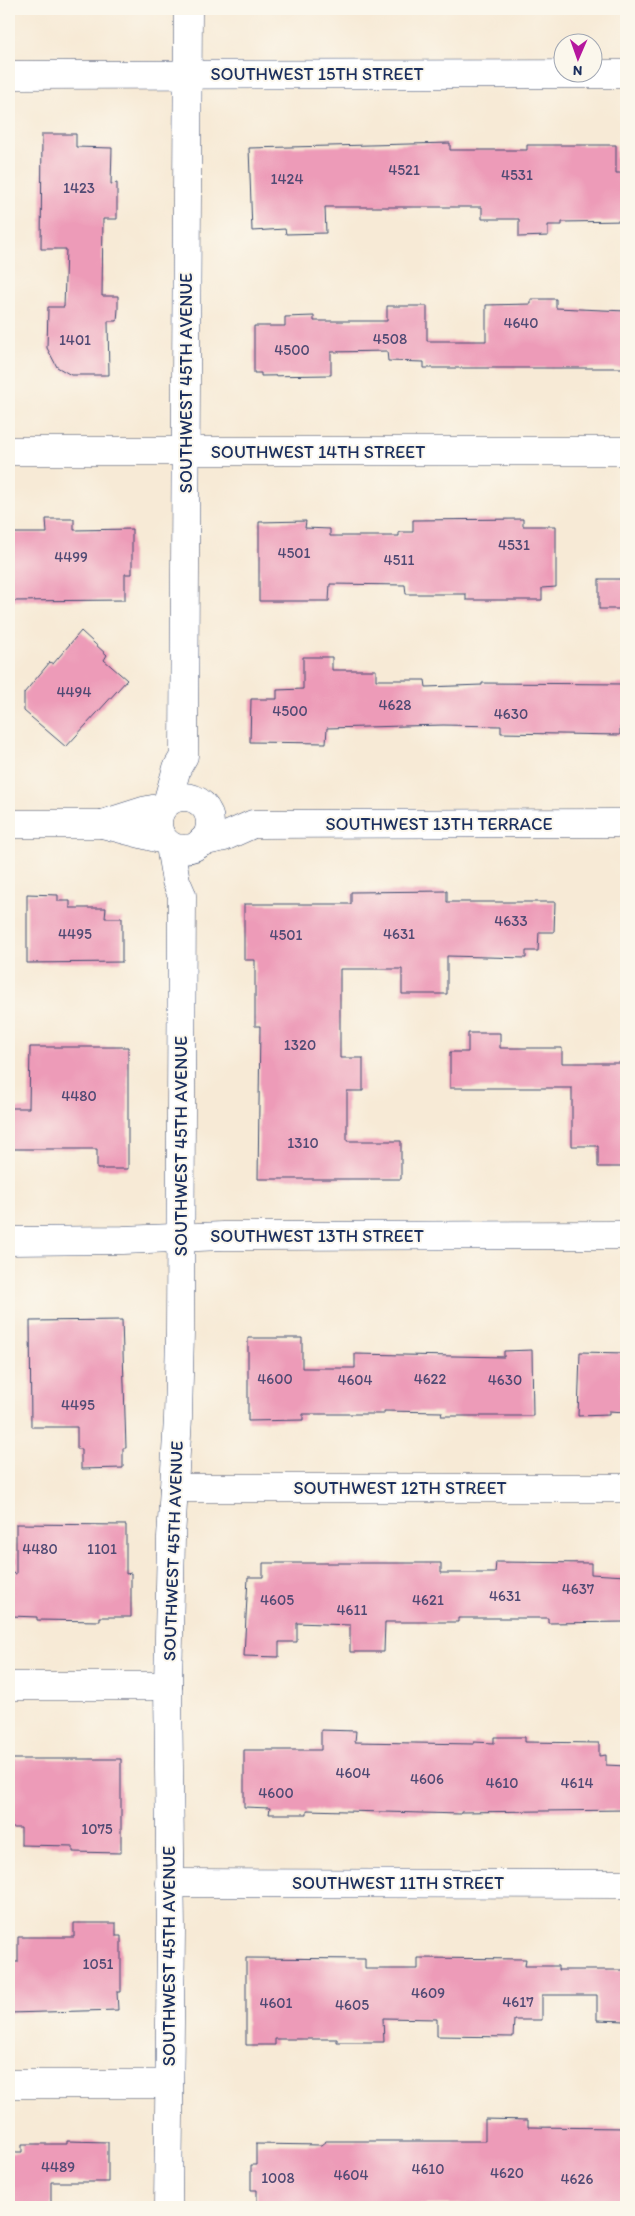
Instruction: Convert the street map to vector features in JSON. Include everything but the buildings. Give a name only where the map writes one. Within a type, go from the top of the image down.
[{"type":"street","name":"SOUTHWEST 45TH AVENUE","points":[[165,805],[177,768],[184,756],[188,9]]},
{"type":"street","name":"SOUTHWEST 15TH STREET","points":[[9,75],[626,74]]},
{"type":"street","name":"SOUTHWEST 14TH STREET","points":[[9,451],[626,451]]},
{"type":"street","name":"SOUTHWEST 45TH AVENUE","points":[[184,756],[192,769],[205,809]]},
{"type":"street","points":[[9,824],[102,824],[184,849],[199,844],[209,831],[209,817],[205,809],[193,799],[186,797],[102,824]]},
{"type":"street","points":[[165,805],[158,820],[160,834],[167,843]]},
{"type":"street","name":"SOUTHWEST 13TH TERRACE","points":[[205,809],[223,812],[253,824],[626,823]]},
{"type":"street","name":"SOUTHWEST 13TH TERRACE","points":[[199,844],[224,837],[253,824]]},
{"type":"street","name":"SOUTHWEST 45TH AVENUE","points":[[167,843],[176,881],[182,895]]},
{"type":"street","name":"SOUTHWEST 45TH AVENUE","points":[[168,2207],[170,1883],[168,1686],[170,1538],[178,1408],[181,1238],[182,895],[194,866],[199,844]]},
{"type":"street","name":"SOUTHWEST 13TH STREET","points":[[9,1241],[123,1240],[222,1236],[626,1235]]},
{"type":"street","name":"SOUTHWEST 12TH STREET","points":[[174,1488],[626,1488]]},
{"type":"street","points":[[9,1686],[168,1686]]},
{"type":"street","name":"SOUTHWEST 11TH STREET","points":[[170,1883],[626,1884]]},
{"type":"street","points":[[9,2084],[169,2084]]}]
